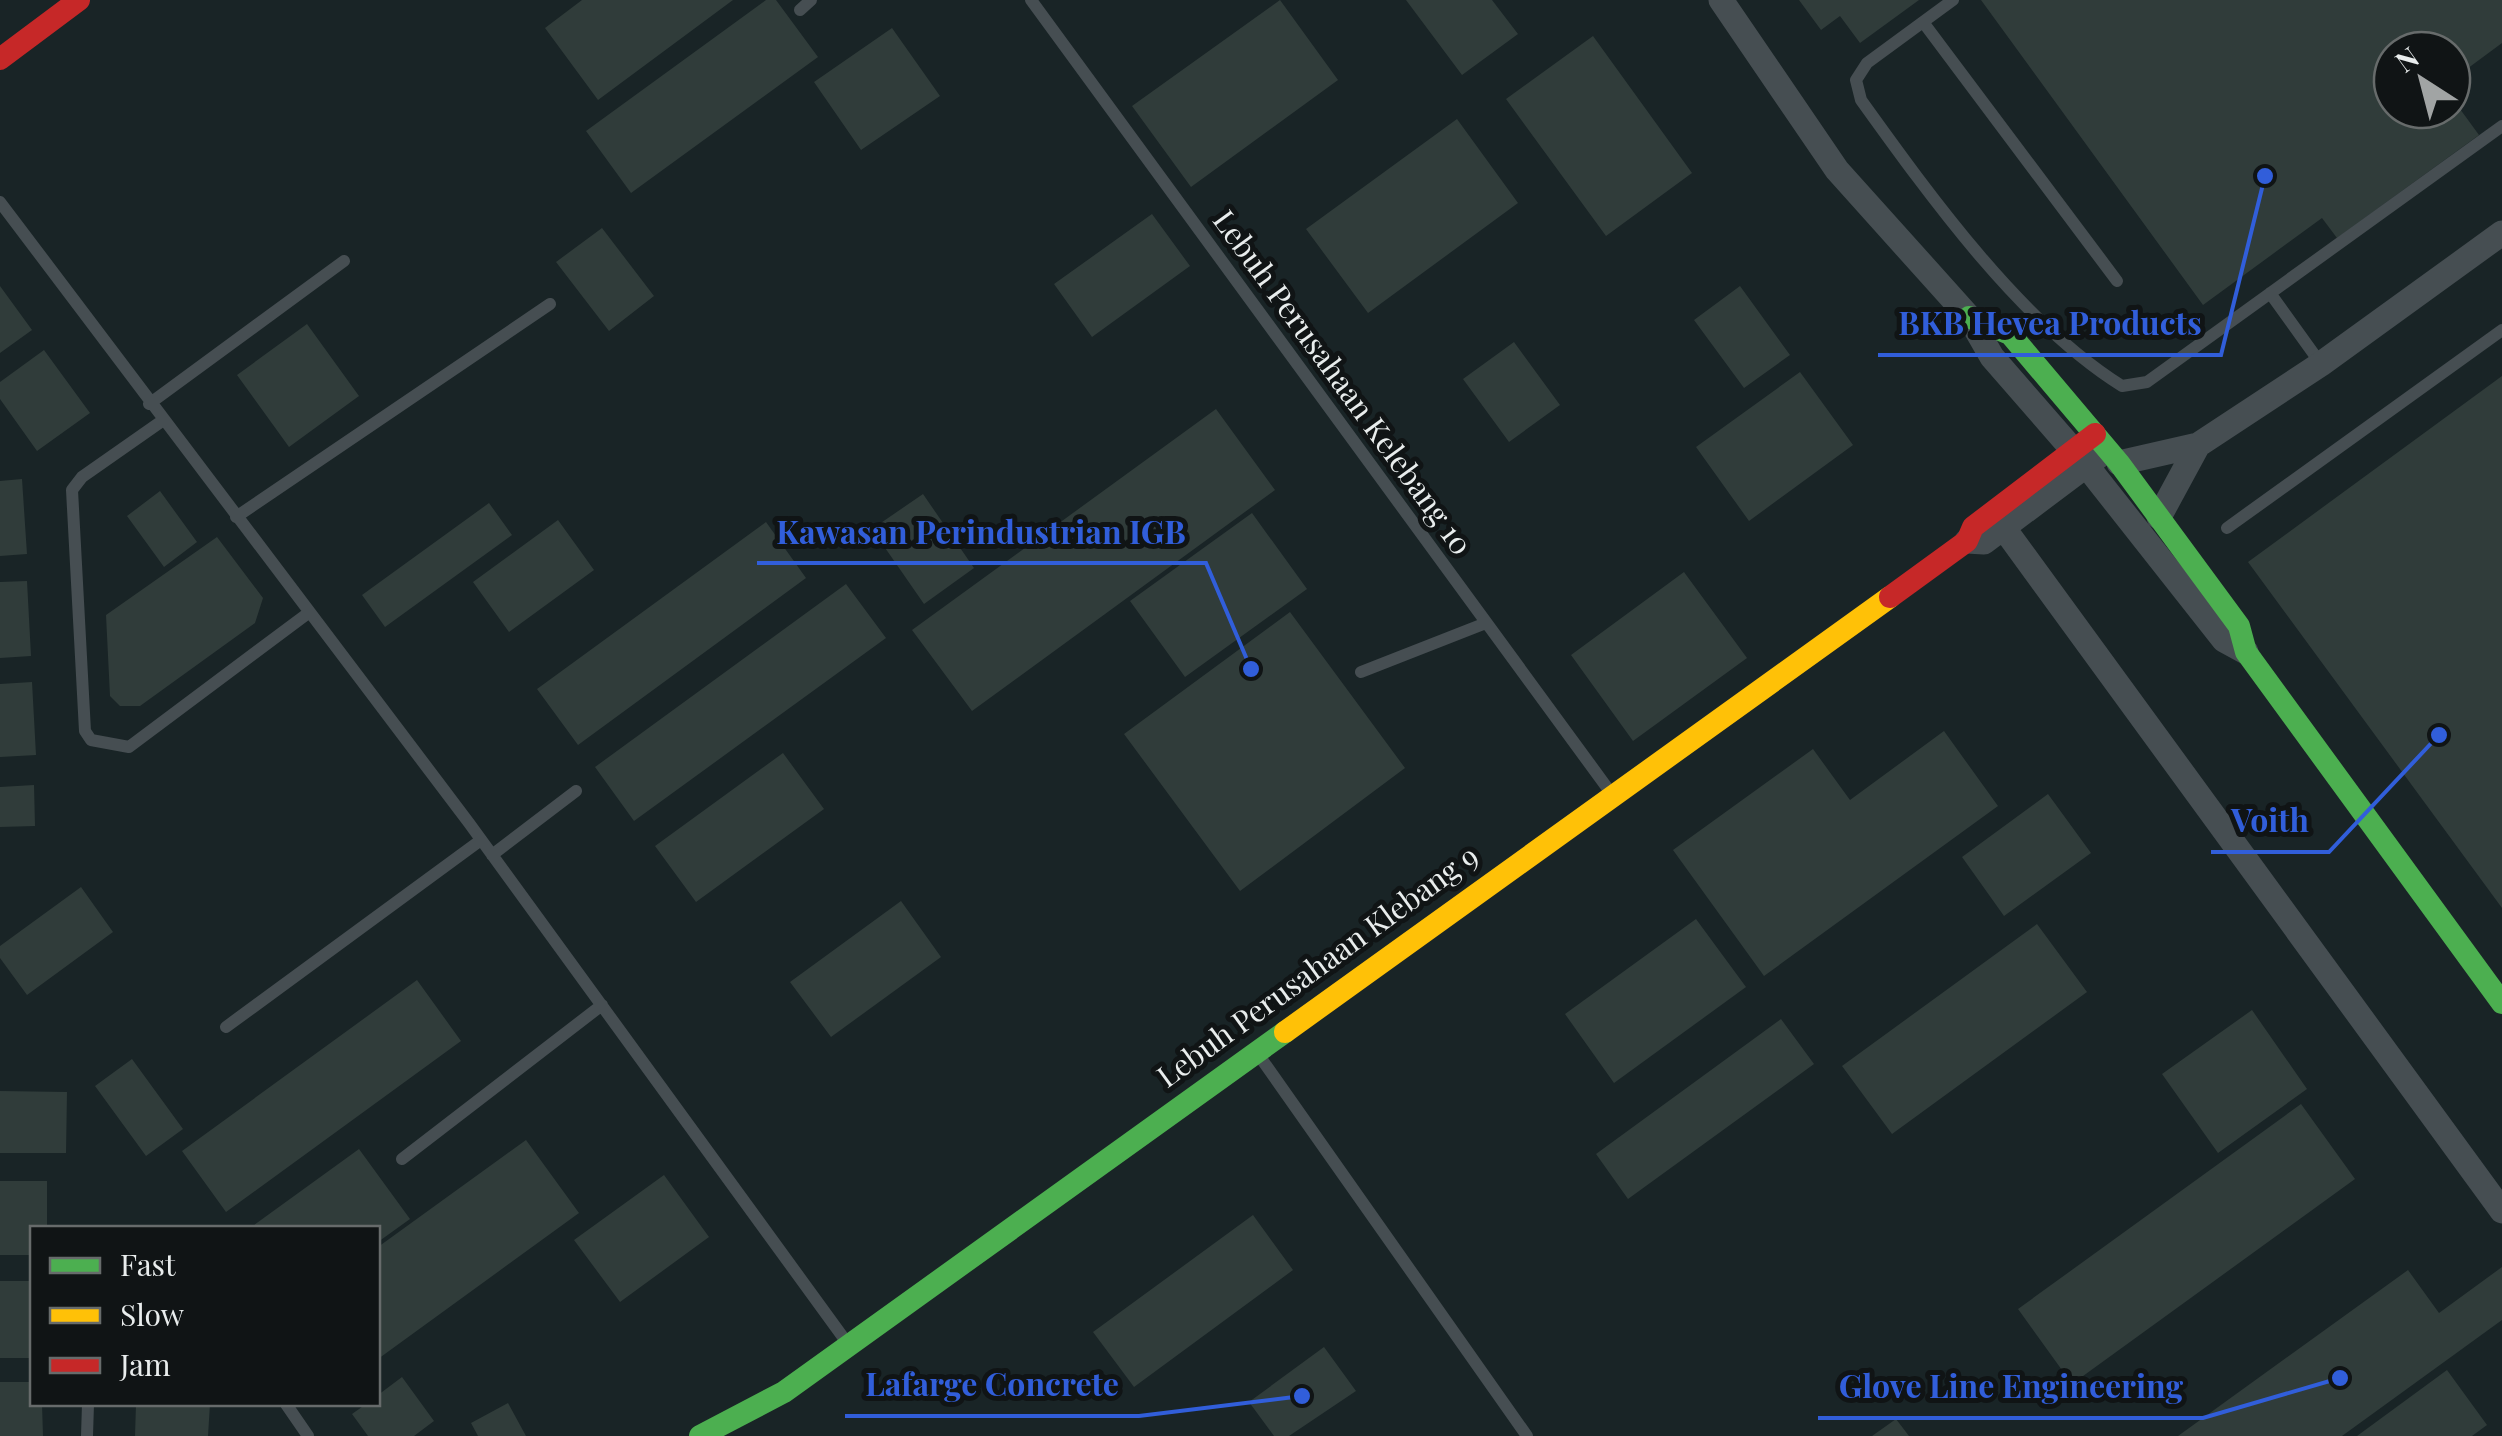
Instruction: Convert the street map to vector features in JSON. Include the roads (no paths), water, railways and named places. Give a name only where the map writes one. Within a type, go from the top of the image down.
[{"type":"street","points":[[0,59],[80,0]]},
{"type":"street","points":[[1720,0],[1837,170],[1970,316],[1992,357],[2080,458],[2224,640],[2246,652]]},
{"type":"street","points":[[2159,517],[2198,445],[2321,364],[2502,233]]},
{"type":"street","points":[[1970,316],[2010,334],[2108,448],[2239,626],[2246,652],[2502,1004]]},
{"type":"street","points":[[2108,448],[2198,445]]},
{"type":"street","name":"Lebuh Perusahaan Klebang 9","points":[[700,1436],[784,1392],[1967,541],[1973,527],[2080,458],[2108,448]]},
{"type":"street","name":"Lebuh Perusahaan Klebang 9","points":[[1967,541],[1984,542],[2080,458]]},
{"type":"street","points":[[2004,527],[2502,1211]]},
{"type":"lane","points":[[800,10],[811,0]]},
{"type":"lane","name":"Lebuh Perusahaan Kelebang 10","points":[[1031,0],[1612,795]]},
{"type":"lane","points":[[1953,0],[1860,70],[1856,80],[1861,100],[1936,205],[2068,346],[2122,386],[2140,386],[2502,126]]},
{"type":"lane","points":[[1923,22],[2116,280]]},
{"type":"lane","points":[[0,202],[481,840],[848,1345]]},
{"type":"lane","points":[[149,404],[344,261]]},
{"type":"lane","points":[[2270,293],[2321,364]]},
{"type":"lane","points":[[236,517],[550,304]]},
{"type":"lane","points":[[2227,528],[2502,330]]},
{"type":"lane","points":[[162,421],[82,476],[72,490],[85,731],[91,740],[120,748],[139,741],[307,614]]},
{"type":"lane","points":[[1361,672],[1486,624]]},
{"type":"lane","points":[[492,855],[576,791]]},
{"type":"lane","points":[[226,1027],[481,840]]},
{"type":"lane","points":[[402,1159],[602,1006]]},
{"type":"lane","points":[[1256,1052],[1527,1436]]},
{"type":"lane","points":[[87,1436],[88,1406]]},
{"type":"lane","points":[[287,1406],[308,1436]]},
{"type":"place","name":"BKB Hevea Products","points":[[2265,176]]},
{"type":"place","name":"Kawasan Perindustrian IGB","points":[[1251,669]]},
{"type":"place","name":"Voith","points":[[2439,735]]},
{"type":"place","name":"Glove Line Engineering","points":[[2340,1378]]},
{"type":"place","name":"Lafarge Concrete","points":[[1302,1396]]}]
